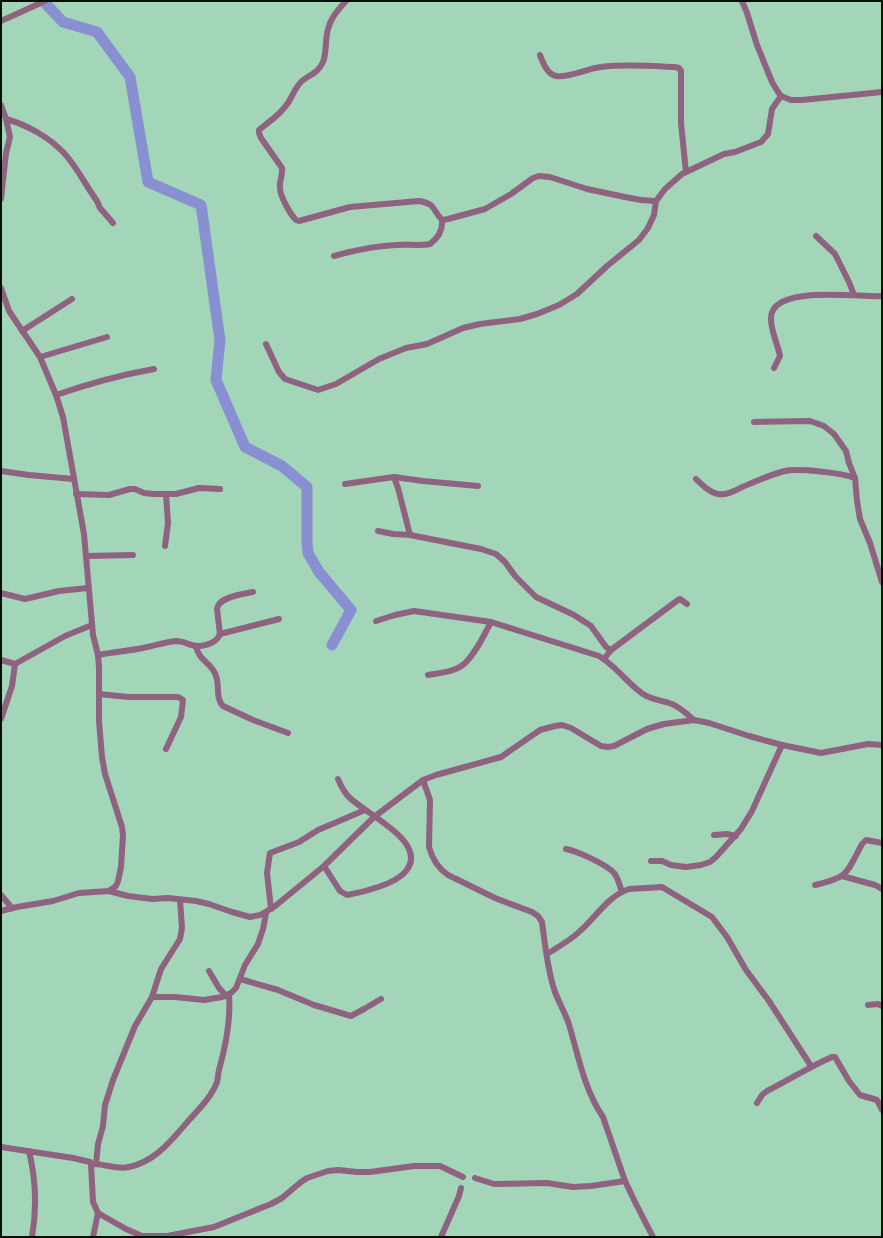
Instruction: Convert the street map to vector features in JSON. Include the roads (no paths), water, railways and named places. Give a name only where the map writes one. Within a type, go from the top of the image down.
[{"type":"street","points":[[1,21],[45,1]]},
{"type":"street","points":[[334,256],[376,246],[398,244],[423,246],[430,244],[441,231],[443,226],[442,220],[433,206],[427,202],[419,201],[350,207],[299,221],[293,217],[280,191],[282,168],[261,138],[259,130],[278,116],[301,82],[312,76],[321,67],[324,61],[330,22],[346,1]]},
{"type":"street","points":[[742,1],[757,45],[772,82],[782,96],[791,100],[802,100],[882,92]]},
{"type":"street","points":[[540,55],[546,70],[556,76],[599,67],[624,65],[679,68],[681,71],[681,123],[686,172]]},
{"type":"street","points":[[266,344],[279,372],[285,379],[318,390],[336,384],[379,359],[406,348],[427,344],[463,328],[480,324],[520,320],[559,305],[577,294],[607,266],[639,240],[648,228],[654,215],[656,201],[664,189],[686,172],[724,154],[735,152],[760,142],[768,134],[772,109],[782,96]]},
{"type":"street","points":[[1,105],[10,136],[6,152],[1,199]]},
{"type":"street","points":[[6,119],[17,122],[34,130],[64,153],[97,201],[100,208],[113,223]]},
{"type":"street","points":[[442,220],[472,214],[486,209],[511,194],[533,178],[540,176],[550,177],[595,190],[641,200],[656,201]]},
{"type":"street","points":[[816,236],[835,254],[849,282],[854,296]]},
{"type":"street","points":[[1,288],[9,311],[40,356],[56,395],[63,418],[73,479],[81,515],[94,645],[98,655],[99,721],[103,763],[105,774],[122,827],[123,836],[121,867],[118,881],[116,886],[109,891]]},
{"type":"street","points":[[774,368],[780,356],[774,338],[771,317],[774,308],[779,304],[795,298],[830,294],[865,297],[882,296]]},
{"type":"street","points":[[22,331],[72,299]]},
{"type":"street","points":[[40,356],[107,337]]},
{"type":"street","points":[[56,395],[126,374],[154,369]]},
{"type":"street","points":[[754,422],[810,421],[824,426],[834,434],[846,451],[855,478],[860,519],[870,543],[882,582]]},
{"type":"street","points":[[696,479],[707,489],[713,492],[718,494],[728,494],[746,485],[786,471],[799,470],[845,474],[855,478]]},
{"type":"street","points":[[1,471],[73,479]]},
{"type":"street","points":[[394,477],[410,535]]},
{"type":"street","points":[[345,484],[394,477],[478,486]]},
{"type":"street","points":[[76,494],[109,495],[130,489],[135,489],[144,493],[176,494],[199,488],[220,489]]},
{"type":"street","points":[[165,546],[168,523],[166,494]]},
{"type":"street","points":[[378,531],[410,535],[488,550],[496,554],[536,597],[574,615],[591,626],[606,647],[612,650]]},
{"type":"street","points":[[86,556],[133,555]]},
{"type":"street","points":[[1,593],[25,599],[59,591],[88,588]]},
{"type":"street","points":[[98,655],[171,642],[185,642],[200,646],[215,641],[219,638],[220,634],[217,609],[220,602],[238,595],[253,592]]},
{"type":"street","points":[[604,659],[612,650],[678,600],[680,599],[687,604]]},
{"type":"street","points":[[376,621],[414,611],[491,622],[599,656],[617,669],[642,694],[651,699],[671,704],[682,710],[694,720]]},
{"type":"street","points":[[220,634],[279,619]]},
{"type":"street","points":[[428,675],[451,670],[464,664],[479,644],[491,622]]},
{"type":"street","points":[[1,660],[15,664],[65,636],[92,625]]},
{"type":"street","points":[[196,646],[197,652],[201,658],[212,667],[216,676],[218,696],[223,706],[253,720],[288,733]]},
{"type":"street","points":[[1,719],[12,686],[15,664]]},
{"type":"street","points":[[99,694],[128,697],[178,697],[183,700],[181,717],[166,749]]},
{"type":"street","points":[[1,911],[53,901],[79,893],[109,891],[128,896],[152,899],[168,898],[196,901],[250,917],[257,916],[268,911],[324,866],[374,816],[423,780],[501,757],[540,730],[550,727],[562,725],[571,728],[601,746],[608,747],[614,746],[647,729],[664,724],[694,720],[709,723],[782,745],[820,753],[868,744],[882,745]]},
{"type":"street","points":[[651,861],[662,860],[674,866],[686,867],[710,862],[716,857],[736,836],[752,811],[782,745]]},
{"type":"street","points":[[324,866],[340,892],[347,895],[394,881],[403,875],[408,869],[411,860],[410,850],[397,834],[347,795],[338,778]]},
{"type":"street","points":[[423,780],[430,800],[429,847],[431,854],[443,871],[448,875],[495,898],[538,916],[542,922],[550,975],[554,990],[570,1026],[581,1071],[603,1117],[625,1181],[653,1237]]},
{"type":"street","points":[[152,997],[175,997],[204,1000],[228,995],[236,988],[245,964],[261,936],[268,911],[267,873],[270,853],[299,842],[318,830],[365,810]]},
{"type":"street","points":[[714,835],[727,834],[736,836]]},
{"type":"street","points":[[815,885],[835,880],[849,870],[862,844],[866,840],[882,843]]},
{"type":"street","points":[[566,849],[579,852],[612,871],[622,892]]},
{"type":"street","points":[[842,876],[875,885],[882,889]]},
{"type":"street","points":[[547,954],[580,932],[605,904],[622,892],[629,889],[662,887],[712,917],[727,937],[746,970],[769,1001],[812,1066]]},
{"type":"street","points":[[1,895],[12,908]]},
{"type":"street","points":[[93,1237],[98,1213],[94,1202],[94,1164],[112,1080],[135,1026],[152,997],[161,969],[180,938],[182,928],[180,900]]},
{"type":"street","points":[[210,970],[219,988],[228,995]]},
{"type":"street","points":[[240,979],[278,990],[314,1005],[351,1016],[381,999]]},
{"type":"street","points":[[1,1147],[73,1158],[119,1169],[132,1167],[161,1151],[199,1110],[211,1093],[217,1081],[228,1032],[228,995]]},
{"type":"street","points":[[868,1005],[878,1004],[882,1006]]},
{"type":"street","points":[[757,1103],[762,1095],[767,1091],[803,1073],[812,1066],[835,1057],[842,1070],[860,1095],[877,1100],[882,1110]]},
{"type":"street","points":[[877,1100],[882,1095]]},
{"type":"street","points":[[29,1151],[34,1171],[35,1192],[35,1216],[32,1237]]},
{"type":"street","points":[[98,1213],[126,1229],[142,1236],[167,1236],[214,1227],[266,1206],[282,1198],[307,1178],[328,1171],[338,1170],[370,1172],[414,1166],[440,1166],[463,1177]]},
{"type":"street","points":[[475,1178],[494,1184],[547,1183],[573,1187],[625,1181]]},
{"type":"street","points":[[441,1237],[461,1188]]},
{"type":"waterway","points":[[43,1],[63,22],[97,32],[130,77],[148,182],[201,205],[220,340],[216,380],[245,447],[282,466],[307,487],[308,553],[319,572],[351,610],[332,645]]}]
